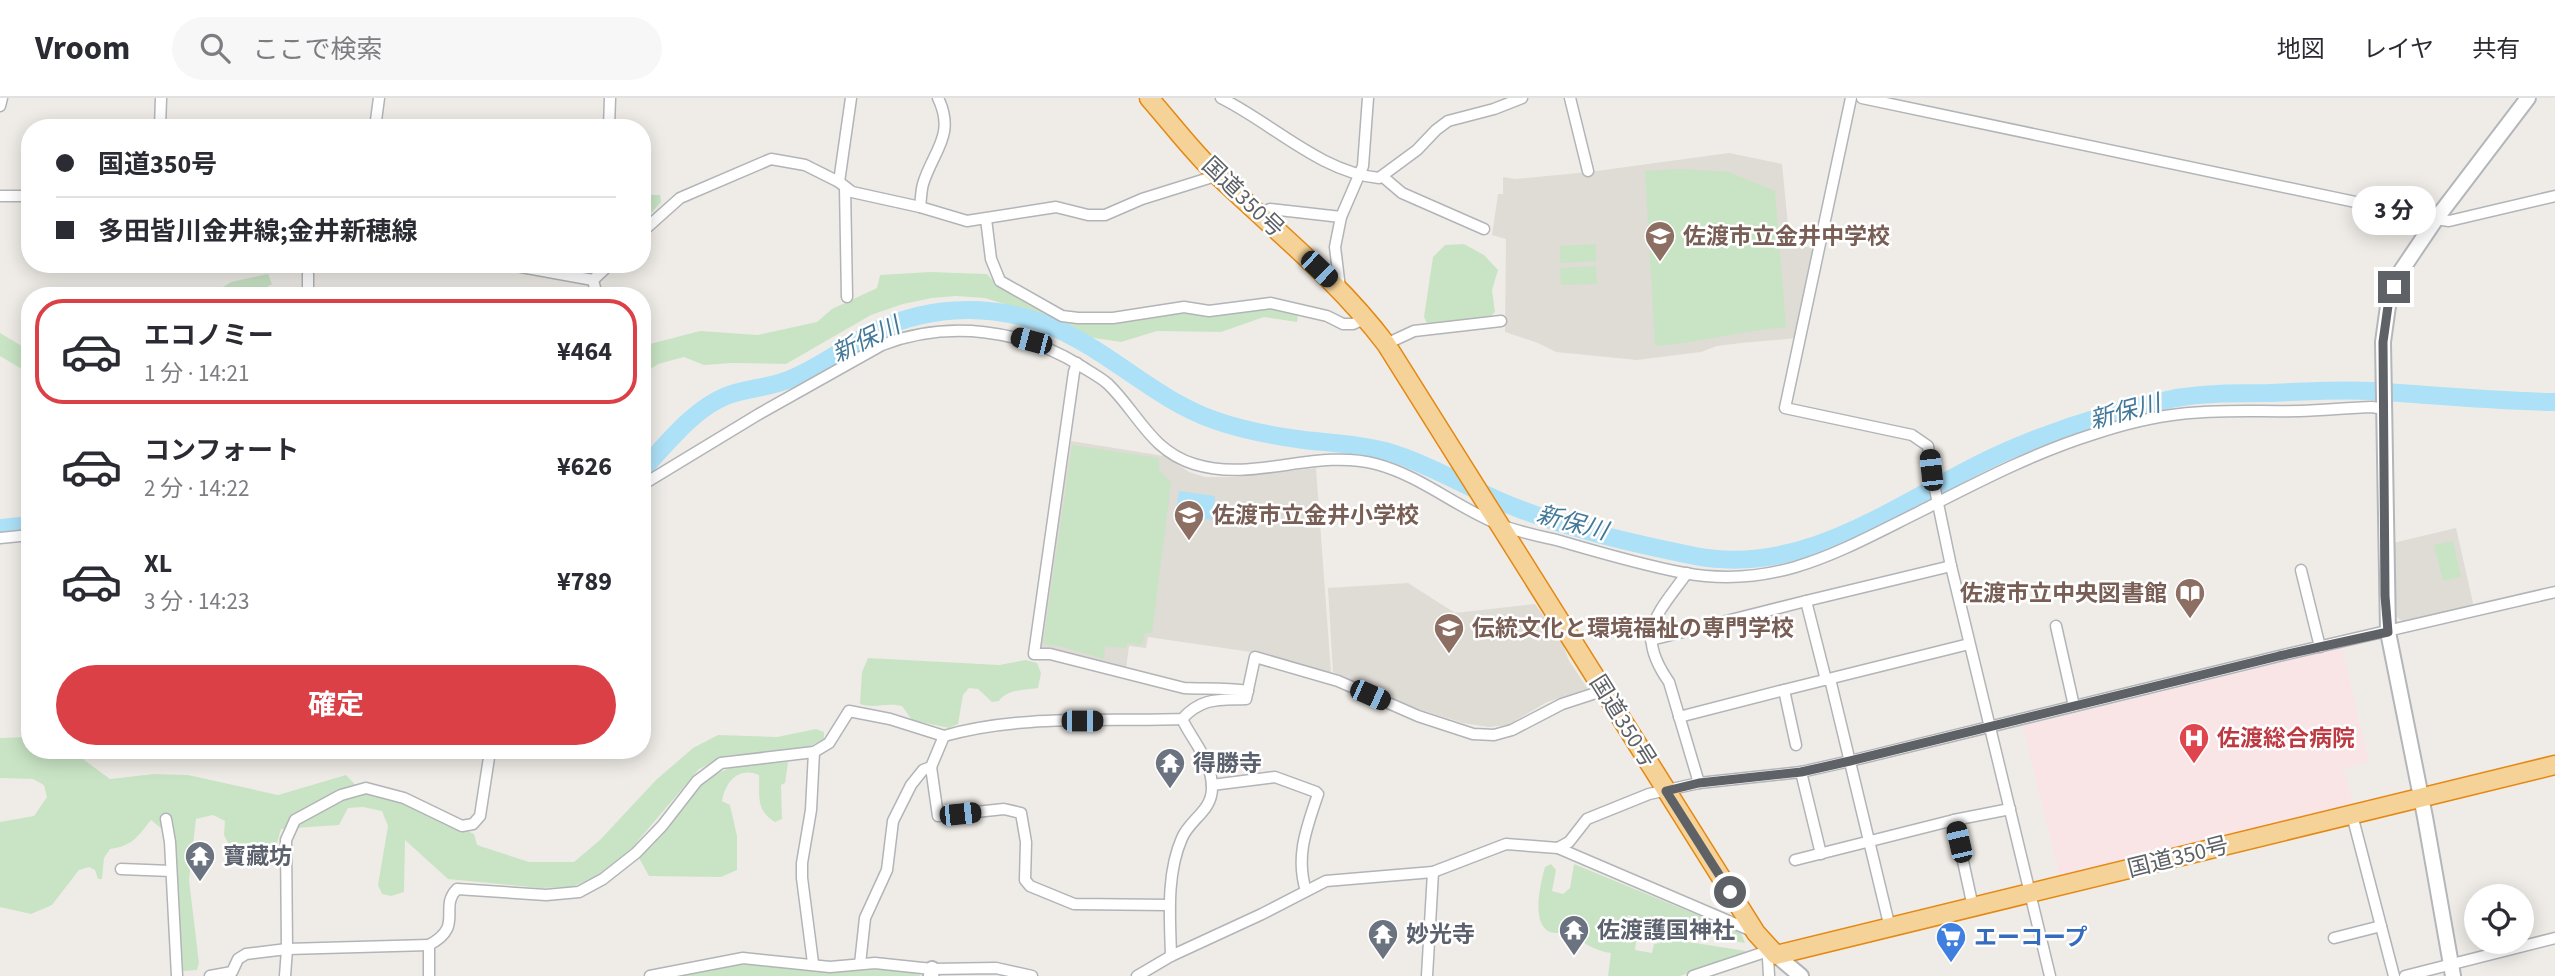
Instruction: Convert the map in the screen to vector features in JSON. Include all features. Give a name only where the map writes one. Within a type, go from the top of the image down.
[{"type":"highway","name":"国道350号","points":[[1149,98],[1215,173],[1340,289],[1367,318],[1605,690],[1756,933],[1776,954],[2555,765]]},
{"type":"main road","points":[[2452,971],[2388,632],[2385,323],[2401,271],[2436,219],[2528,98]]},
{"type":"main road","points":[[1776,954],[1801,976]]},
{"type":"street","points":[[0,106],[2,98]]},
{"type":"street","points":[[160,119],[161,98]]},
{"type":"street","points":[[376,119],[379,98]]},
{"type":"street","points":[[609,119],[610,98]]},
{"type":"street","points":[[847,297],[842,185],[851,98]]},
{"type":"street","points":[[920,207],[923,184],[943,142],[946,124],[944,110],[938,98]]},
{"type":"street","points":[[1340,289],[1335,247],[1341,217],[1360,174],[1366,139],[1368,98]]},
{"type":"street","points":[[1382,176],[1417,150],[1448,121],[1494,109],[1522,98]]},
{"type":"street","points":[[1570,98],[1588,171]]},
{"type":"street","points":[[1851,98],[1785,408],[1912,435],[1928,446],[1951,566],[2050,976]]},
{"type":"street","points":[[1862,98],[2449,221],[2555,196]]},
{"type":"street","points":[[1227,99],[1326,161],[1360,174],[1382,176],[1402,193],[1484,229]]},
{"type":"street","points":[[651,224],[680,198],[771,159],[804,165],[852,192],[967,221],[1056,207],[1088,215],[1105,215],[1142,199],[1209,178],[1215,173]]},
{"type":"street","points":[[0,197],[21,196]]},
{"type":"street","points":[[1259,214],[1270,209],[1341,217]]},
{"type":"street","points":[[986,219],[992,259],[1000,281],[1062,316],[1093,320],[1184,307],[1209,311],[1271,303],[1327,316],[1343,324],[1353,324],[1367,318]]},
{"type":"street","points":[[554,273],[593,280]]},
{"type":"street","points":[[593,280],[600,273]]},
{"type":"street","points":[[593,280],[595,287]]},
{"type":"street","points":[[1385,344],[1414,331],[1501,321]]},
{"type":"street","points":[[651,480],[759,414],[870,352],[901,338],[970,330],[1003,334],[1054,350],[1077,363],[1106,382],[1166,452],[1184,461],[1226,470],[1248,470],[1313,460],[1348,459],[1374,464],[1421,482],[1457,504],[1495,519],[1687,573],[1727,578],[1780,572],[1832,555],[2008,466],[2111,429],[2174,414],[2202,411],[2300,411],[2372,407],[2384,409]]},
{"type":"street","points":[[1077,363],[1034,654],[1050,654],[1184,688],[1219,687],[1248,691]]},
{"type":"street","points":[[0,538],[21,536]]},
{"type":"street","points":[[1651,639],[1951,566]]},
{"type":"street","points":[[2301,570],[2320,647]]},
{"type":"street","points":[[1687,573],[1653,619],[1651,639],[1660,670],[1669,682],[1699,783]]},
{"type":"street","points":[[1558,848],[1569,842],[1582,823],[1591,817],[1650,794],[1699,783],[1801,772],[2555,592]]},
{"type":"street","points":[[1806,601],[1850,761],[1890,928]]},
{"type":"street","points":[[2056,626],[2074,706]]},
{"type":"street","points":[[1679,717],[1969,644]]},
{"type":"street","points":[[210,976],[232,972],[238,959],[246,954],[287,949],[429,945],[441,939],[448,930],[451,900],[457,889],[546,895],[579,892],[603,879],[636,853],[662,826],[697,781],[721,763],[814,751],[829,743],[849,711],[890,719],[944,736],[1015,721],[1118,722],[1182,719],[1197,705],[1208,701],[1246,699],[1255,657],[1339,681],[1418,716],[1483,735],[1512,730],[1562,704],[1605,690]]},
{"type":"street","points":[[1784,690],[1796,745]]},
{"type":"street","points":[[1171,956],[1170,905],[1174,860],[1182,835],[1208,805],[1212,785],[1203,752],[1182,719]]},
{"type":"street","points":[[944,736],[930,767],[938,816],[1004,809],[1021,813],[1026,842],[1025,880],[1030,886],[1074,904],[1170,905]]},
{"type":"street","points":[[813,963],[802,863],[811,810],[814,751]]},
{"type":"street","points":[[285,976],[286,840],[295,820],[341,795],[366,788],[404,798],[462,826],[473,824],[480,816],[489,759]]},
{"type":"street","points":[[860,964],[865,918],[887,870],[893,821],[911,785],[923,770],[930,767]]},
{"type":"street","points":[[1801,772],[1821,853]]},
{"type":"street","points":[[1212,785],[1275,777],[1318,794],[1301,844],[1300,873],[1306,891]]},
{"type":"street","points":[[1795,860],[1954,820],[2010,809]]},
{"type":"street","points":[[2351,815],[2394,976]]},
{"type":"street","points":[[166,819],[170,842],[177,976]]},
{"type":"street","points":[[1954,820],[1973,907]]},
{"type":"street","points":[[1137,976],[1171,956],[1325,881],[1433,872],[1498,845],[1525,844],[1558,848],[1756,933]]},
{"type":"street","points":[[121,869],[171,871]]},
{"type":"street","points":[[1427,976],[1433,872]]},
{"type":"street","points":[[2334,938],[2381,926]]},
{"type":"street","points":[[2405,976],[2452,971],[2555,939]]},
{"type":"street","points":[[429,945],[429,976]]},
{"type":"street","points":[[1693,976],[1762,953],[1776,954]]},
{"type":"street","points":[[1769,976],[1768,958],[1776,954]]},
{"type":"street","points":[[650,976],[743,958],[805,965],[813,963],[830,967],[875,962],[932,972],[996,968],[1032,976]]},
{"type":"shaded area","name":"佐渡市立金井中学校","points":[[1729,153],[1782,164],[1790,245],[1816,248],[1798,338],[1717,346],[1701,352],[1637,360],[1556,352],[1505,332],[1506,239],[1492,235],[1498,194],[1503,194],[1503,177],[1515,179],[1589,172]]},
{"type":"shaded area","name":"佐渡市立金井小学校","points":[[1071,441],[1164,456],[1189,472],[1205,477],[1235,477],[1316,468],[1331,673],[1251,652],[1148,637],[1146,648],[1129,646],[1126,669],[1058,650],[1039,649]]},
{"type":"shaded area","points":[[2456,528],[2473,603],[2471,607],[2404,623],[2397,617],[2393,543]]},
{"type":"shaded area","name":"伝統文化と環境福祉の専門学校","points":[[1408,583],[1455,613],[1535,604],[1561,640],[1569,661],[1588,689],[1547,702],[1508,725],[1489,727],[1463,723],[1409,706],[1333,672],[1328,588]]},
{"type":"shaded area","name":"佐渡総合病院","points":[[2342,647],[2369,762],[2344,768],[2353,803],[2060,880],[2023,726]]},
{"type":"green space","points":[[1682,169],[1729,172],[1775,191],[1786,327],[1655,346],[1645,171]]},
{"type":"green space","points":[[651,195],[660,195],[661,202],[651,213]]},
{"type":"green space","points":[[1464,244],[1484,255],[1498,270],[1492,290],[1495,312],[1489,318],[1427,323],[1424,317],[1433,257],[1445,245]]},
{"type":"green space","points":[[1596,244],[1596,261],[1560,263],[1560,246]]},
{"type":"green space","points":[[1596,266],[1597,284],[1561,285],[1560,268]]},
{"type":"green space","points":[[930,272],[987,274],[997,285],[1059,319],[1077,323],[1112,323],[1181,313],[1209,315],[1262,308],[1294,312],[1298,317],[1297,322],[1264,317],[1221,332],[1157,331],[1121,342],[1088,337],[985,298],[956,296],[903,304],[871,315],[786,364],[704,365],[684,357],[658,364],[651,369],[651,344],[700,331],[758,335],[817,322],[832,309],[877,288],[880,275]]},
{"type":"green space","points":[[268,274],[272,284],[267,287],[223,287],[231,282]]},
{"type":"green space","points":[[0,333],[21,346],[21,369],[0,356]]},
{"type":"green space","points":[[1072,445],[1159,458],[1159,470],[1171,483],[1152,633],[1145,633],[1142,645],[1127,643],[1126,648],[1105,646],[1104,659],[1060,646],[1043,644]]},
{"type":"green space","points":[[2453,541],[2461,577],[2443,581],[2434,545]]},
{"type":"green space","points":[[868,658],[999,665],[1026,660],[1037,663],[1041,673],[1038,688],[1011,692],[999,701],[992,702],[978,689],[969,688],[963,695],[958,724],[949,728],[912,720],[902,706],[860,704],[862,672]]},
{"type":"green space","points":[[816,729],[824,732],[824,739],[810,746],[784,753],[729,755],[699,769],[631,849],[597,876],[572,887],[540,888],[448,879],[405,840],[404,892],[391,896],[382,894],[378,885],[388,826],[382,811],[363,807],[348,808],[339,825],[281,829],[275,850],[228,843],[224,835],[225,821],[213,815],[196,819],[189,880],[199,963],[197,970],[183,971],[174,843],[151,820],[129,843],[110,849],[104,858],[102,879],[98,879],[95,870],[89,867],[79,870],[52,905],[31,914],[0,907],[0,822],[34,816],[47,797],[44,785],[33,779],[0,778],[0,738],[21,737],[21,759],[83,759],[110,779],[154,774],[188,775],[278,795],[346,775],[363,793],[393,797],[474,834],[477,845],[529,862],[574,862],[600,840],[656,780],[693,748],[718,735],[777,737]]},
{"type":"green space","points":[[788,762],[785,783],[781,785],[782,819],[775,822],[761,807],[759,775],[739,774],[726,788],[722,801],[730,805],[737,836],[737,870],[721,877],[649,876],[639,858],[661,836],[697,787],[710,777],[738,764]]},
{"type":"green space","points":[[1551,864],[1556,870],[1552,891],[1563,894],[1570,888],[1574,864],[1741,933],[1745,943],[1660,928],[1660,923],[1628,915],[1624,930],[1637,935],[1635,950],[1652,953],[1654,944],[1660,943],[1663,938],[1746,951],[1680,976],[1608,976],[1611,953],[1594,948],[1567,934],[1548,931],[1543,926],[1539,910],[1540,891],[1545,867]]},
{"type":"green space","points":[[735,963],[832,972],[893,969],[917,972],[921,976],[668,976]]},
{"type":"water","points":[[1179,491],[1215,496],[1212,520],[1175,516]]},
{"type":"waterway","name":"新保川","points":[[651,460],[681,428],[702,410],[726,396],[795,377],[887,326],[909,318],[954,310],[1000,312],[1045,324],[1088,346],[1191,411],[1225,424],[1281,437],[1385,451],[1419,463],[1500,501],[1560,523],[1695,556],[1737,560],[1777,556],[1816,545],[1854,530],[2000,454],[2043,436],[2131,408],[2176,398],[2345,390],[2555,402]]},
{"type":"waterway","name":"新保川","points":[[0,528],[21,526]]},
{"type":"place","name":"佐渡市立金井中学校","points":[[1660,263]]},
{"type":"place","name":"佐渡市立金井小学校","points":[[1189,542]]},
{"type":"place","name":"佐渡市立中央図書館","points":[[2190,620]]},
{"type":"place","name":"伝統文化と環境福祉の専門学校","points":[[1449,655]]},
{"type":"place","name":"佐渡総合病院","points":[[2194,765]]},
{"type":"place","name":"得勝寺","points":[[1170,790]]},
{"type":"place","name":"寶藏坊","points":[[200,883]]},
{"type":"place","name":"佐渡護国神社","points":[[1574,957]]},
{"type":"place","name":"妙光寺","points":[[1383,961]]},
{"type":"place","name":"エーコープ","points":[[1951,964]]},
{"type":"route","points":[[1730,892],[1666,791],[1699,783],[1801,772],[2388,632],[2385,596],[2383,342],[2388,306],[2394,287]]}]
